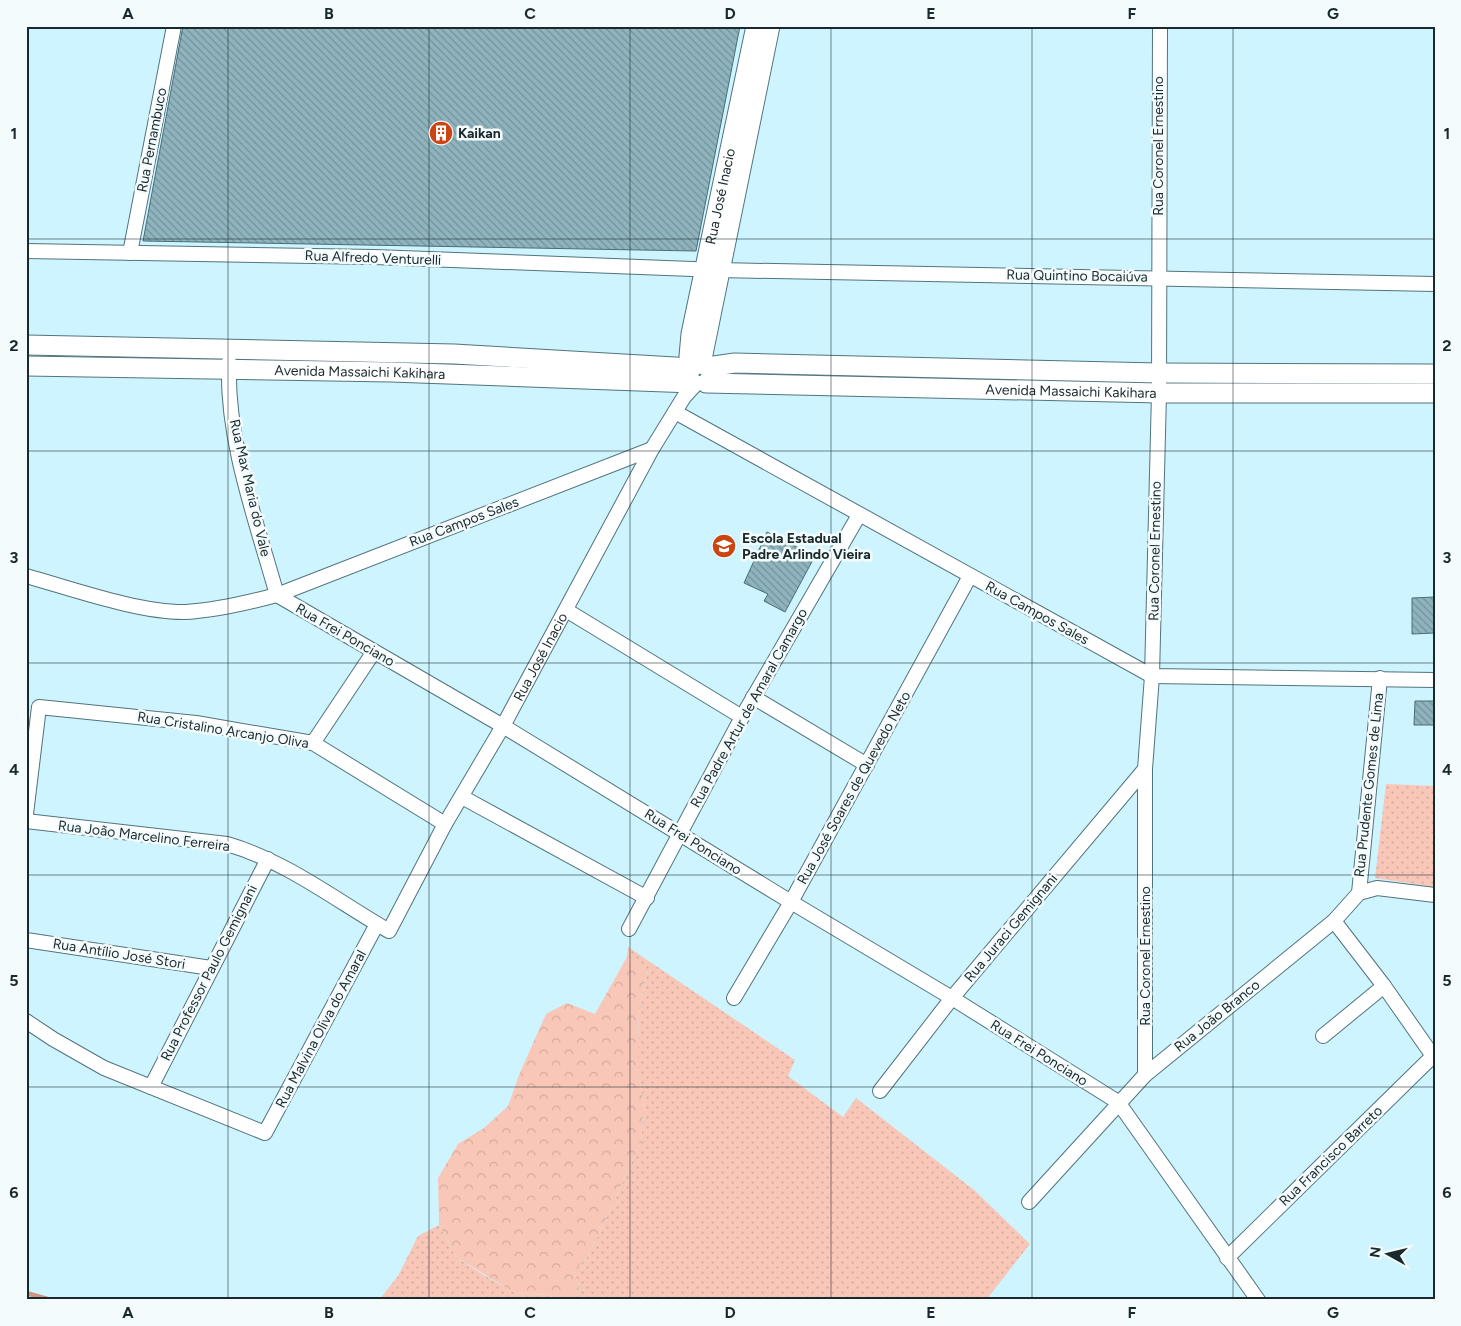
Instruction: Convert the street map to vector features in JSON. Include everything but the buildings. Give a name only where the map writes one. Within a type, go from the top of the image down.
[{"type":"street","name":"Rua Pernambuco","points":[[130,253],[174,26]]},
{"type":"street","name":"Rua José Inacio","points":[[389,932],[445,824],[503,726],[652,449],[698,374],[711,270],[756,26]]},
{"type":"street","name":"Rua José Inacio","points":[[711,270],[770,26]]},
{"type":"street","name":"Rua Coronel Ernestino","points":[[1145,1075],[1146,768],[1152,676],[1159,393],[1160,26]]},
{"type":"street","name":"Rua Alfredo Venturelli","points":[[26,251],[374,257],[711,270]]},
{"type":"street","name":"Rua Quintino Bocaiúva","points":[[711,270],[1435,284]]},
{"type":"street","name":"Avenida Massaichi Kakihara","points":[[26,345],[454,354],[698,374],[735,363],[1158,374],[1435,374]]},
{"type":"street","name":"Rua Max Maria do Vale","points":[[230,350],[229,371],[234,424],[245,480],[277,595]]},
{"type":"street","name":"Avenida Massaichi Kakihara","points":[[26,366],[229,371],[698,374],[1159,393],[1435,394]]},
{"type":"street","name":"Rua Campos Sales","points":[[675,412],[1152,676],[1435,680]]},
{"type":"street","name":"Rua Campos Sales","points":[[277,595],[652,449]]},
{"type":"street","name":"Rua Padre Artur de Amaral Camargo","points":[[629,929],[753,697],[859,515]]},
{"type":"street","points":[[26,576],[151,610],[185,612],[223,608],[277,595]]},
{"type":"street","name":"Rua José Soares de Quevedo Neto","points":[[734,998],[791,902],[970,576]]},
{"type":"street","name":"Rua Frei Ponciano","points":[[277,595],[373,653],[503,726],[952,998],[1118,1102],[1258,1300]]},
{"type":"street","points":[[566,610],[742,717]]},
{"type":"street","points":[[313,743],[373,653]]},
{"type":"street","name":"Rua Prudente Gomes de Lima","points":[[1359,892],[1380,678]]},
{"type":"street","points":[[753,697],[867,765]]},
{"type":"street","name":"Rua Cristalino Arcanjo Oliva","points":[[30,768],[39,707],[196,723],[313,743],[445,824]]},
{"type":"street","points":[[26,814],[30,768]]},
{"type":"street","name":"Rua Juraci Gemignani","points":[[880,1091],[952,998],[1146,768]]},
{"type":"street","points":[[462,797],[647,898]]},
{"type":"street","name":"Rua João Marcelino Ferreira","points":[[26,821],[227,844],[268,859],[389,932]]},
{"type":"street","name":"Rua Professor Paulo Gemignani","points":[[151,1087],[268,859]]},
{"type":"street","points":[[1359,892],[1377,888],[1435,895]]},
{"type":"street","name":"Rua João Branco","points":[[1029,1202],[1118,1102],[1145,1075],[1334,920],[1359,892]]},
{"type":"street","points":[[1334,920],[1434,1056]]},
{"type":"street","name":"Rua Malvina Oliva do Amaral","points":[[151,1087],[265,1133],[377,924]]},
{"type":"street","name":"Rua Antílio José Stori","points":[[26,940],[211,968]]},
{"type":"street","points":[[1323,1036],[1384,986]]},
{"type":"street","points":[[26,1021],[104,1068],[151,1087]]},
{"type":"street","name":"Rua Francisco Barreto","points":[[1227,1258],[1434,1056]]},
{"type":"green space","points":[[1386,784],[1435,786],[1435,887],[1375,878]]},
{"type":"green space","points":[[628,947],[795,1060],[788,1076],[843,1117],[856,1098],[974,1190],[1030,1244],[986,1300],[564,1300],[579,1290],[574,1270],[589,1255],[641,1142],[644,1101],[638,1076],[638,1041],[639,1014],[647,972],[627,957]]},
{"type":"green space","points":[[627,957],[647,971],[639,1014],[638,1041],[638,1076],[644,1101],[641,1142],[589,1255],[574,1270],[579,1290],[564,1300],[547,1295],[515,1293],[456,1257],[439,1225],[438,1178],[458,1144],[484,1128],[508,1106],[519,1075],[546,1014],[567,1003],[595,1014]]},
{"type":"green space","points":[[439,1225],[456,1257],[482,1274],[515,1293],[547,1295],[560,1300],[379,1300],[398,1276],[418,1236]]},
{"type":"waterway","points":[[26,1293],[51,1300]]},
{"type":"place","name":"Kaikan","points":[[441,133]]},
{"type":"place","name":"Escola Estadual Padre Arlindo Vieira","points":[[724,546]]}]
